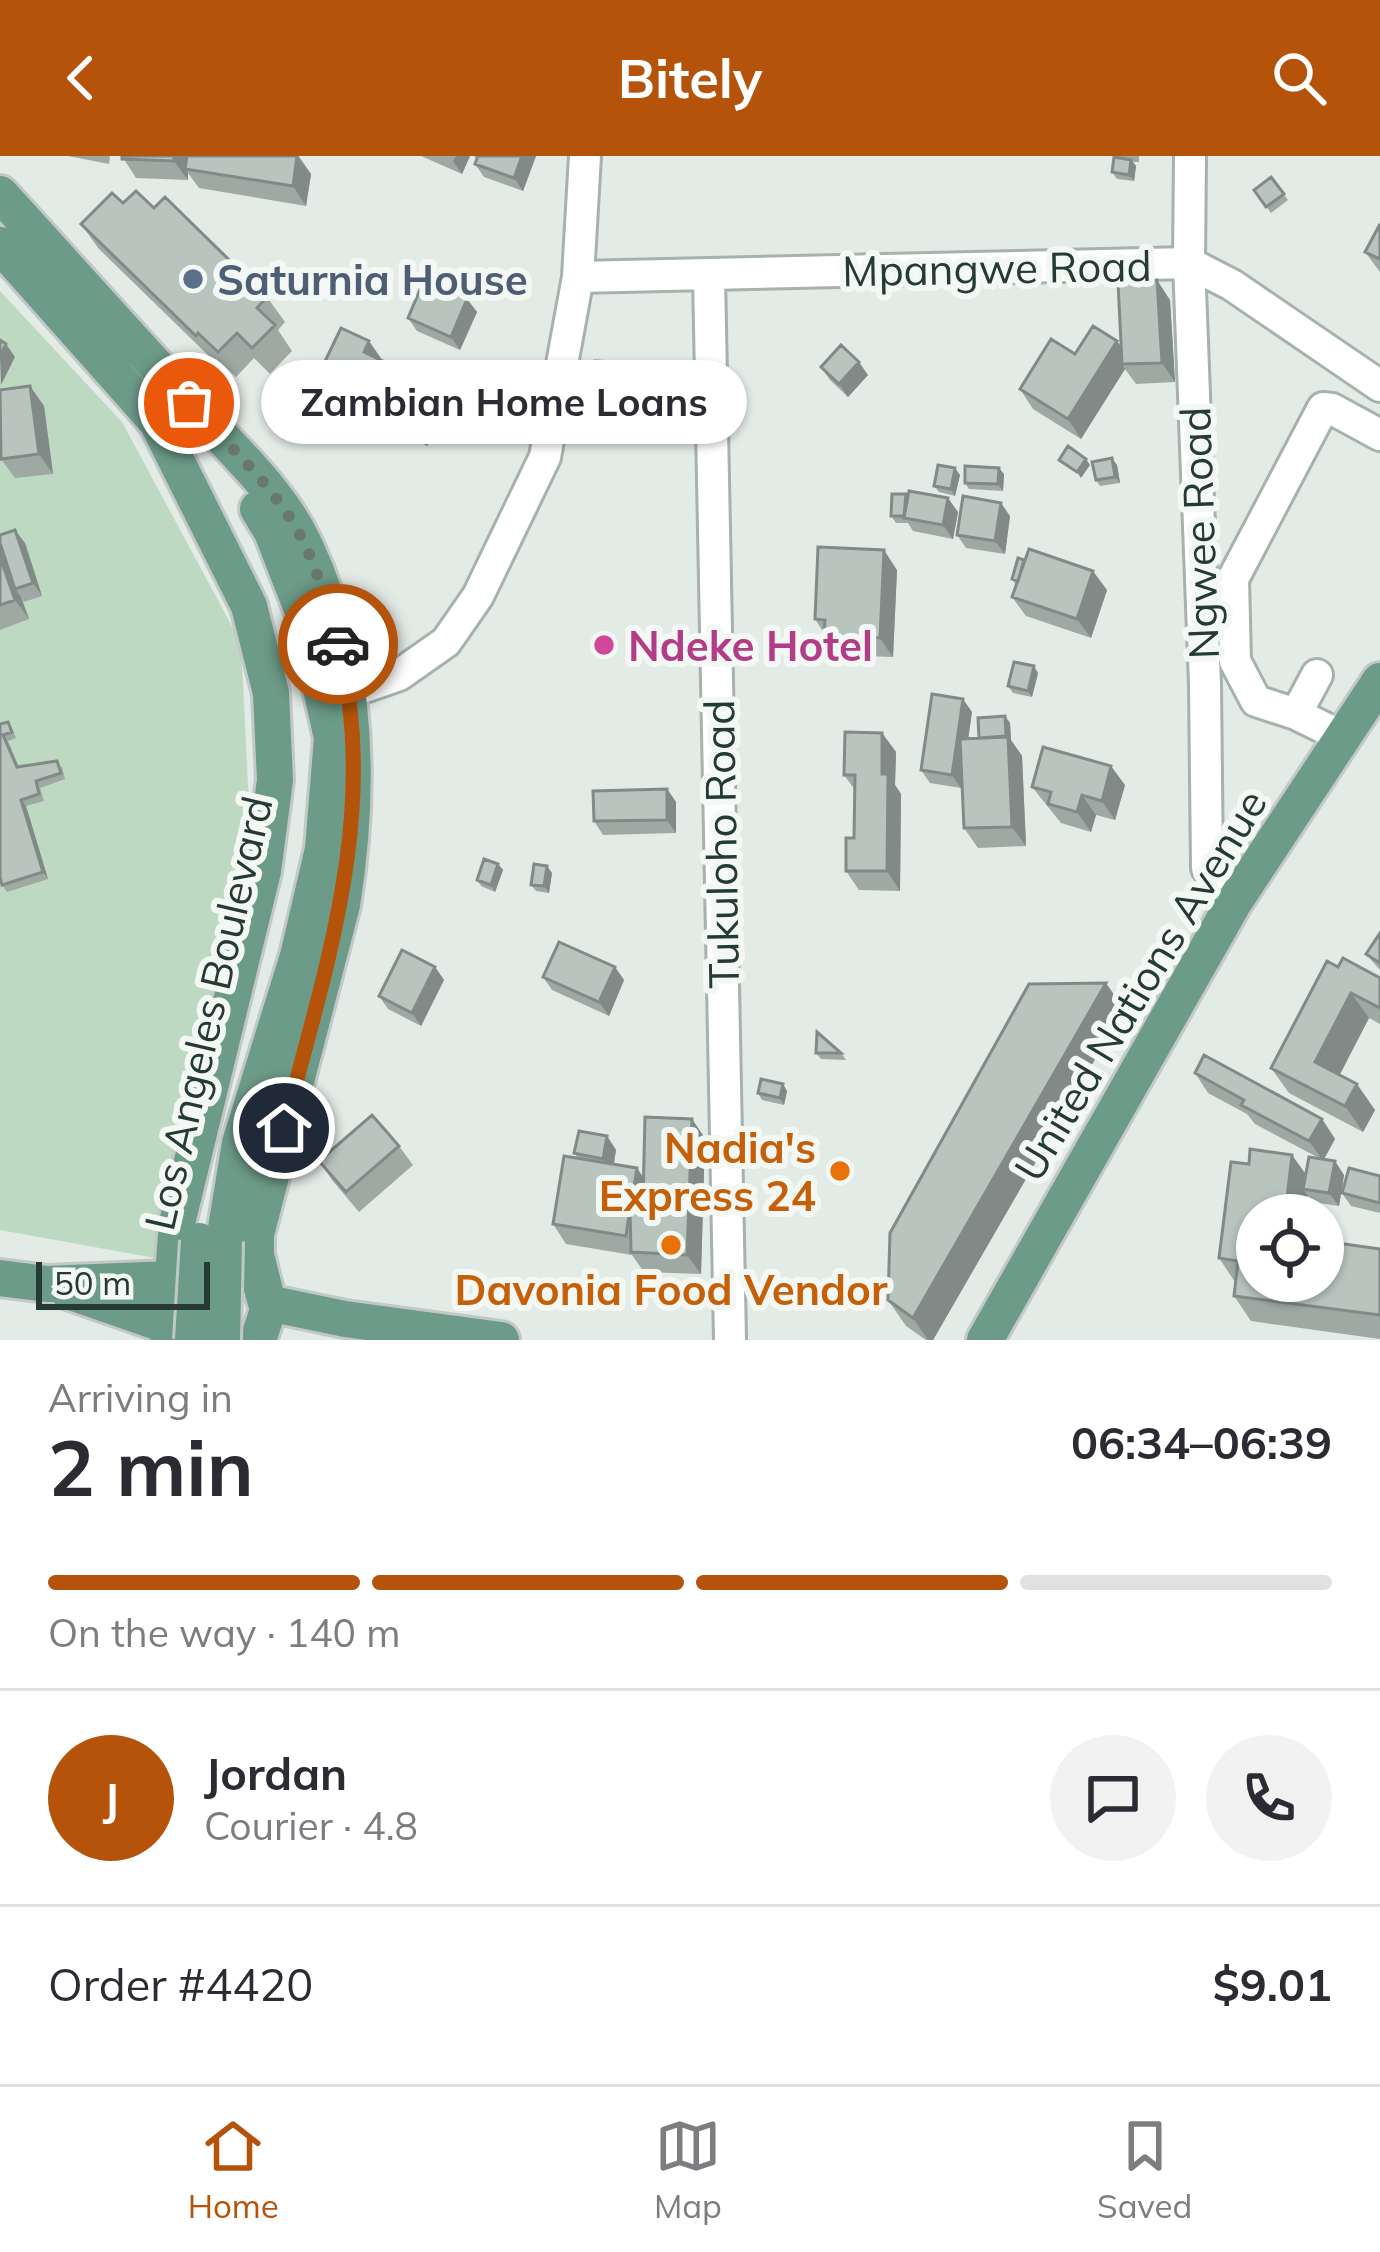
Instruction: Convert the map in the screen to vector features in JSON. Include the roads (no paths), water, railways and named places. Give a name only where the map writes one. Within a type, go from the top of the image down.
[{"type":"main road","name":"Los Angeles Boulevard","points":[[0,194],[266,485],[304,542],[324,593],[350,692],[350,858],[342,905],[256,1234],[265,1323]]},
{"type":"main road","name":"Los Angeles Boulevard","points":[[0,245],[157,422],[249,606],[271,693],[275,780],[263,871],[177,1223],[171,1276],[161,1301],[172,1336]]},
{"type":"main road","name":"Los Angeles Boulevard","points":[[172,1336],[211,1241],[298,956],[323,849],[332,739],[305,617],[272,532],[236,473],[221,437]]},
{"type":"main road","name":"Los Angeles Boulevard","points":[[176,454],[216,491],[251,544],[284,625],[309,740],[301,847],[276,952],[218,1138],[211,1241],[222,1340]]},
{"type":"main road","name":"United Nations Avenue","points":[[985,1340],[1234,902],[1380,681]]},
{"type":"main road","points":[[0,1278],[47,1284],[171,1276],[197,1258],[226,1256],[251,1270],[265,1323],[345,1319],[501,1340]]},
{"type":"main road","points":[[47,1284],[172,1336]]},
{"type":"street","points":[[350,692],[399,676],[446,642],[478,596],[545,458],[578,277],[585,156]]},
{"type":"street","name":"Ngwee Road","points":[[1190,156],[1189,263],[1208,868],[1234,902]]},
{"type":"street","name":"Mpangwe Road","points":[[578,277],[1189,263],[1232,285],[1380,386]]},
{"type":"street","name":"Tukuloho Road","points":[[710,276],[730,1340]]},
{"type":"street","points":[[1256,701],[1235,661],[1233,579],[1323,408],[1380,435]]},
{"type":"street","points":[[1296,714],[1317,675]]},
{"type":"street","points":[[1205,710],[1256,701],[1343,737]]},
{"type":"place","name":"Saturnia House","points":[[193,279]]},
{"type":"place","name":"Zambian Home Loans","points":[[189,403]]},
{"type":"place","name":"Ndeke Hotel","points":[[604,645]]},
{"type":"place","name":"Nadia's Express 24","points":[[840,1171]]},
{"type":"place","name":"Davonia Food Vendor","points":[[671,1245]]}]
